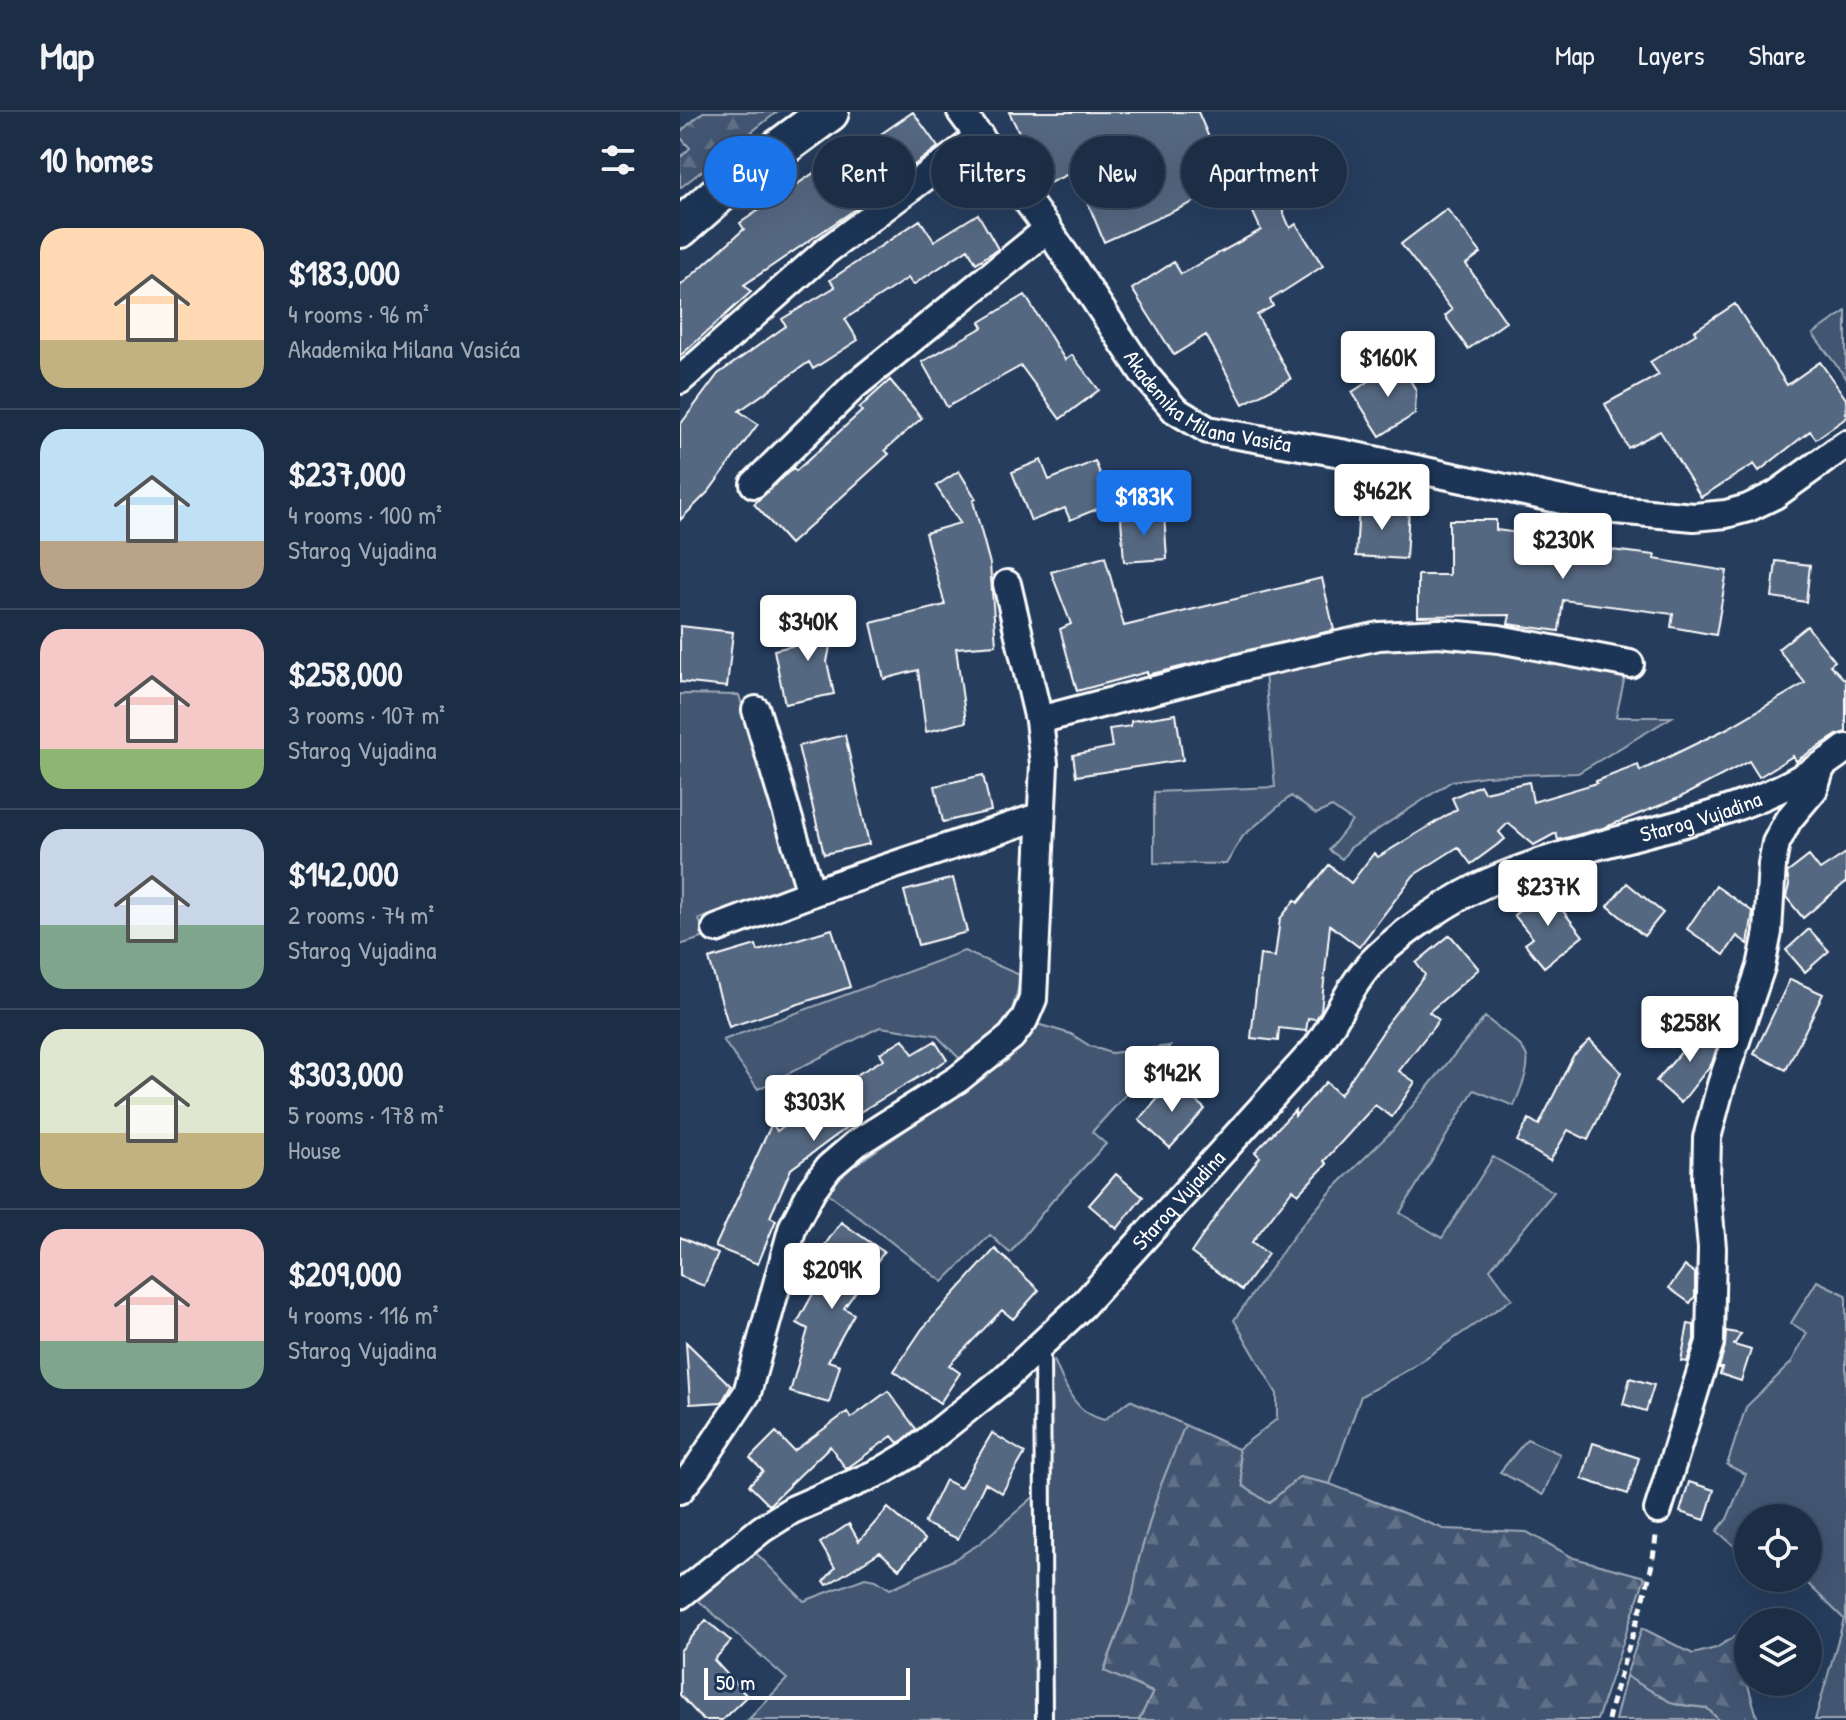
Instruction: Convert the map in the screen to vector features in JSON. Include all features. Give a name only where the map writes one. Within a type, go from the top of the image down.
[{"type":"street","points":[[680,228],[769,154],[829,112]]},
{"type":"street","name":"Akademika Milana Vasića","points":[[961,112],[980,136]]},
{"type":"street","points":[[680,380],[826,251],[931,173]]},
{"type":"street","name":"Akademika Milana Vasića","points":[[1033,208],[1144,374],[1175,410],[1208,430],[1341,453],[1580,504],[1694,517],[1748,508],[1775,495],[1846,444]]},
{"type":"street","points":[[754,484],[854,386],[1048,229]]},
{"type":"street","points":[[680,1490],[747,1393],[793,1226],[812,1190],[829,1167],[857,1143],[977,1065],[1011,1037],[1024,1020],[1033,999],[1044,764],[1039,720],[1007,584]]},
{"type":"street","points":[[1039,720],[1258,663],[1379,636],[1439,633],[1499,639],[1630,664]]},
{"type":"street","points":[[756,710],[811,893]]},
{"type":"street","name":"Starog Vujadina","points":[[680,1595],[762,1529],[792,1510],[882,1471],[912,1453],[981,1399],[1092,1295],[1317,1047],[1355,983],[1378,955],[1431,916],[1462,895],[1492,881],[1594,847],[1716,815],[1821,768],[1846,748]]},
{"type":"street","points":[[1658,1510],[1710,1342],[1712,1248],[1706,1181],[1707,1138],[1721,1085],[1761,967],[1768,932],[1776,843],[1788,820],[1814,789],[1821,768]]},
{"type":"street","points":[[716,929],[811,893],[1041,816]]},
{"type":"lane","points":[[1042,1343],[1044,1720]]},
{"type":"path","points":[[1608,1720],[1652,1572],[1658,1510]]},
{"type":"green space","points":[[703,112],[777,112],[746,136],[704,136],[704,169],[680,188],[680,158],[690,148],[680,137],[680,132]]},
{"type":"green space","points":[[1846,311],[1846,378],[1813,334]]},
{"type":"green space","points":[[1371,648],[1498,648],[1625,676],[1616,717],[1672,717],[1578,773],[1485,776],[1452,781],[1350,848],[1342,859],[1329,850],[1352,821],[1332,807],[1316,814],[1291,796],[1243,836],[1226,864],[1154,863],[1154,792],[1275,787],[1265,673]]},
{"type":"green space","points":[[680,694],[739,695],[797,884],[699,919],[705,937],[680,945]]},
{"type":"green space","points":[[964,951],[1022,976],[1012,1010],[996,1032],[964,1063],[936,1035],[880,1027],[758,1089],[723,1040]]},
{"type":"green space","points":[[1485,1017],[1521,1046],[1526,1054],[1526,1073],[1514,1106],[1474,1090],[1400,1213],[1442,1238],[1493,1157],[1554,1192],[1490,1269],[1512,1299],[1408,1370],[1361,1396],[1330,1484],[1299,1477],[1269,1503],[1243,1486],[1238,1449],[1277,1419],[1277,1394],[1234,1320],[1297,1231],[1334,1188],[1392,1131]]},
{"type":"green space","points":[[1037,1024],[1071,1034],[1090,1046],[1111,1053],[1170,1046],[1092,1132],[1106,1144],[1052,1201],[1010,1253],[990,1235],[943,1282],[825,1191],[852,1167],[1008,1060]]},
{"type":"green space","points":[[1817,1281],[1846,1295],[1846,1720],[1815,1720],[1844,1619],[1816,1592],[1822,1592],[1822,1504],[1734,1504],[1734,1546],[1717,1531],[1727,1519],[1746,1474],[1727,1465],[1746,1407],[1791,1363],[1807,1333],[1791,1323]]},
{"type":"green space","points":[[1054,1360],[1072,1397],[1093,1416],[1104,1420],[1130,1400],[1185,1425],[1159,1490],[1139,1559],[1133,1594],[1104,1670],[1153,1693],[1139,1720],[748,1720],[787,1679],[698,1600],[754,1551],[804,1601],[865,1578],[876,1580],[890,1589],[953,1560],[979,1544],[1037,1494],[1034,1370]]},
{"type":"green space","points":[[1185,1425],[1238,1449],[1243,1486],[1269,1503],[1299,1477],[1330,1484],[1444,1529],[1527,1532],[1574,1558],[1645,1577],[1597,1720],[1139,1720],[1153,1692],[1104,1671],[1133,1594],[1139,1559],[1159,1490]]},
{"type":"green space","points":[[1527,1439],[1560,1454],[1543,1495],[1500,1472]]},
{"type":"green space","points":[[1642,1628],[1693,1654],[1716,1648],[1734,1637],[1734,1696],[1751,1696],[1758,1720],[1719,1720],[1707,1708],[1674,1704],[1626,1676]]},
{"type":"green space","points":[[1626,1676],[1674,1704],[1707,1708],[1719,1720],[1615,1720]]},
{"type":"building","points":[[913,112],[931,137],[931,152],[915,164],[915,136],[878,136]]},
{"type":"building","points":[[1009,112],[1198,112],[1208,136],[1181,136],[1181,208],[1104,242],[1090,208],[1165,208],[1165,136],[1070,136],[1070,173],[1054,181],[1054,136],[1021,136]]},
{"type":"building","points":[[813,173],[813,208],[857,208],[744,285],[751,292],[680,356],[680,286],[744,229],[740,223],[762,208],[797,208],[797,184]]},
{"type":"building","points":[[1251,208],[1281,208],[1290,228],[1296,224],[1323,266],[1270,300],[1273,306],[1257,315],[1291,379],[1243,404],[1206,335],[1174,355],[1132,289],[1174,262],[1181,274],[1261,230]]},
{"type":"building","points":[[1447,209],[1481,253],[1466,264],[1506,322],[1468,349],[1445,316],[1452,310],[1401,244]]},
{"type":"building","points":[[978,214],[998,249],[976,263],[968,249],[913,285],[908,278],[845,319],[858,340],[813,369],[809,362],[739,411],[758,424],[709,491],[680,520],[680,425],[718,374],[786,326],[782,319],[835,287],[830,280],[920,220],[934,241]]},
{"type":"building","points":[[1025,295],[1065,360],[1072,355],[1099,390],[1060,419],[1021,366],[947,407],[922,362],[983,327],[980,322]]},
{"type":"building","points":[[1735,304],[1787,385],[1820,362],[1846,399],[1846,418],[1816,439],[1810,431],[1759,471],[1754,464],[1701,497],[1660,431],[1628,448],[1605,404],[1659,375],[1650,362],[1696,334],[1694,331]]},
{"type":"building","points":[[1399,362],[1416,390],[1415,414],[1380,436],[1352,392]]},
{"type":"building","points":[[890,380],[922,418],[885,450],[889,454],[790,544],[754,504],[862,411],[859,408]]},
{"type":"building","points":[[1041,460],[1049,480],[1095,461],[1112,503],[1070,520],[1065,508],[1031,521],[1012,472]]},
{"type":"building","points":[[959,471],[976,499],[973,501],[990,564],[996,645],[956,648],[966,722],[926,732],[918,670],[884,679],[871,623],[945,605],[925,533],[960,523],[936,486]]},
{"type":"building","points":[[1359,505],[1409,508],[1406,559],[1356,556]]},
{"type":"building","points":[[1164,514],[1167,559],[1124,562],[1121,518]]},
{"type":"building","points":[[1449,520],[1496,520],[1496,530],[1576,541],[1576,546],[1655,555],[1654,559],[1727,571],[1716,635],[1671,627],[1673,614],[1563,600],[1559,631],[1508,624],[1510,615],[1418,616],[1418,575],[1449,575]]},
{"type":"building","points":[[1105,557],[1124,626],[1322,578],[1334,630],[1077,691],[1060,629],[1071,624],[1051,572]]},
{"type":"building","points":[[1776,561],[1810,565],[1806,602],[1772,597]]},
{"type":"building","points":[[815,611],[836,616],[827,662],[834,694],[785,704],[774,650],[809,642]]},
{"type":"building","points":[[680,626],[733,632],[727,687],[680,682]]},
{"type":"building","points":[[1807,626],[1835,661],[1830,665],[1846,681],[1846,732],[1796,761],[1793,756],[1759,777],[1749,761],[1679,798],[1603,828],[1558,840],[1556,833],[1534,845],[1508,823],[1499,832],[1505,839],[1471,864],[1458,847],[1414,875],[1359,947],[1330,925],[1321,1011],[1316,1019],[1308,1018],[1306,1031],[1279,1028],[1278,1041],[1251,1038],[1260,955],[1275,957],[1280,919],[1295,900],[1298,903],[1329,865],[1351,883],[1374,853],[1378,857],[1457,809],[1452,798],[1480,785],[1484,792],[1529,782],[1533,802],[1597,783],[1638,765],[1640,771],[1728,728],[1805,683],[1778,649]]},
{"type":"building","points":[[1176,714],[1183,760],[1076,776],[1073,755],[1112,747],[1109,729],[1131,726],[1131,721]]},
{"type":"building","points":[[845,735],[869,844],[824,854],[798,746]]},
{"type":"building","points":[[983,775],[991,811],[943,822],[935,786]]},
{"type":"building","points":[[1846,853],[1846,882],[1803,918],[1786,897],[1789,885],[1787,873],[1809,856],[1820,870]]},
{"type":"building","points":[[953,878],[967,932],[918,945],[904,891]]},
{"type":"building","points":[[1627,883],[1663,913],[1644,936],[1608,906]]},
{"type":"building","points":[[1716,886],[1753,912],[1748,944],[1737,936],[1724,955],[1687,929]]},
{"type":"building","points":[[1546,890],[1583,936],[1544,967],[1525,944],[1533,938],[1514,915]]},
{"type":"building","points":[[832,929],[850,987],[729,1027],[709,959],[756,945],[758,951]]},
{"type":"building","points":[[1809,929],[1829,951],[1805,972],[1786,950]]},
{"type":"building","points":[[1450,935],[1479,969],[1429,1012],[1439,1020],[1399,1071],[1415,1082],[1392,1117],[1375,1105],[1298,1194],[1293,1189],[1252,1242],[1268,1254],[1242,1290],[1191,1253],[1260,1157],[1255,1152],[1295,1110],[1295,1116],[1326,1082],[1340,1095],[1385,1026],[1425,975],[1416,963]]},
{"type":"building","points":[[1790,979],[1823,994],[1786,1070],[1754,1054]]},
{"type":"building","points":[[1706,1024],[1720,1037],[1712,1063],[1681,1103],[1656,1081]]},
{"type":"building","points":[[903,1039],[913,1054],[935,1041],[947,1060],[845,1121],[849,1126],[791,1169],[770,1217],[776,1220],[758,1264],[715,1247],[772,1123],[777,1131],[837,1086],[884,1059],[880,1053]]},
{"type":"building","points":[[1590,1040],[1621,1072],[1588,1140],[1568,1130],[1550,1161],[1517,1141],[1529,1119],[1539,1125],[1573,1056]]},
{"type":"building","points":[[1174,1080],[1205,1109],[1170,1148],[1139,1120]]},
{"type":"building","points":[[1116,1174],[1143,1197],[1117,1229],[1089,1205]]},
{"type":"building","points":[[841,1222],[884,1252],[844,1308],[854,1314],[828,1361],[840,1365],[829,1403],[790,1392],[808,1329],[797,1323],[833,1257],[822,1249]]},
{"type":"building","points":[[680,1237],[718,1254],[704,1286],[680,1276]]},
{"type":"building","points":[[995,1249],[1039,1290],[1013,1319],[1002,1310],[949,1365],[960,1373],[940,1403],[894,1371],[922,1329]]},
{"type":"building","points":[[1685,1266],[1695,1273],[1695,1296],[1690,1303],[1669,1288]]},
{"type":"building","points":[[1688,1324],[1694,1325],[1694,1339],[1687,1362],[1681,1361]]},
{"type":"building","points":[[1726,1331],[1741,1334],[1734,1345],[1751,1350],[1741,1381],[1720,1374]]},
{"type":"building","points":[[686,1342],[731,1386],[722,1402],[690,1404]]},
{"type":"building","points":[[1630,1378],[1654,1385],[1646,1411],[1623,1404]]},
{"type":"building","points":[[888,1391],[916,1429],[903,1440],[898,1443],[892,1436],[846,1469],[830,1446],[769,1505],[749,1485],[763,1471],[750,1458],[776,1432],[794,1451],[847,1412],[851,1418]]},
{"type":"building","points":[[992,1433],[1025,1453],[1002,1493],[985,1483],[958,1539],[924,1523],[945,1480],[960,1488]]},
{"type":"building","points":[[1593,1443],[1639,1458],[1628,1494],[1582,1479]]},
{"type":"building","points":[[1689,1482],[1714,1490],[1705,1520],[1680,1512]]},
{"type":"building","points":[[888,1508],[925,1540],[899,1569],[880,1552],[827,1585],[824,1581],[835,1568],[820,1543],[849,1524],[859,1541]]},
{"type":"building","points":[[706,1620],[731,1641],[714,1660],[747,1696],[722,1720],[703,1720],[680,1695],[680,1651]]}]
